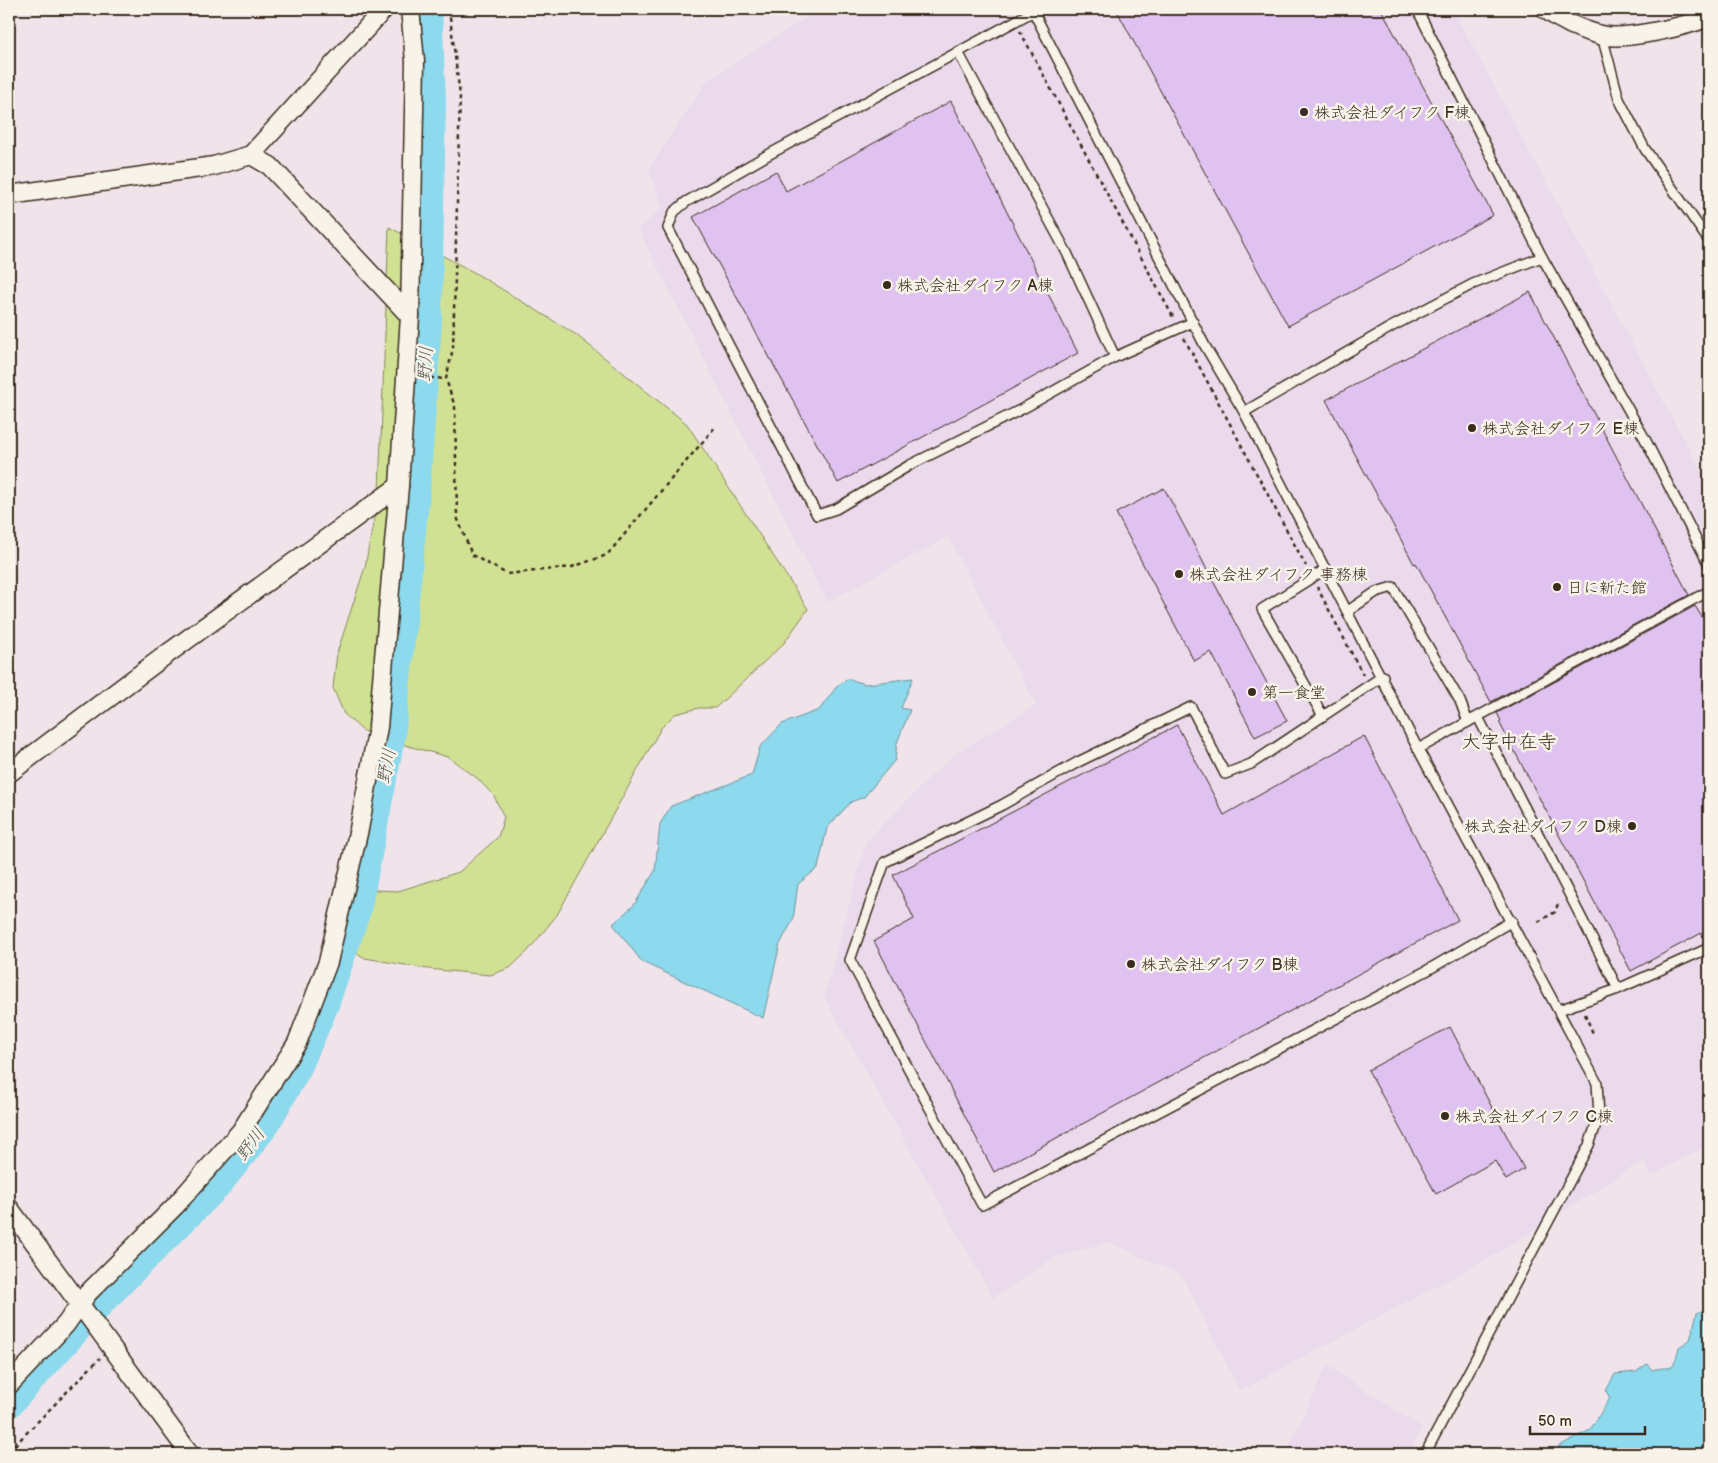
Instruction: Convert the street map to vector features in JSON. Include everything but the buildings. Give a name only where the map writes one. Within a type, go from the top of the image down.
[{"type":"street","points":[[9,195],[214,166],[251,155],[384,9]]},
{"type":"street","points":[[9,1385],[66,1324],[117,1262],[175,1206],[240,1131],[297,1043],[328,962],[359,829],[378,727],[399,486],[410,316],[414,61],[410,9]]},
{"type":"street","points":[[1545,9],[1577,27],[1602,36],[1641,33],[1687,26],[1709,17]]},
{"type":"street","points":[[251,155],[270,166],[410,316]]},
{"type":"street","points":[[9,773],[260,586],[399,486]]},
{"type":"street","points":[[9,1208],[190,1454]]},
{"type":"lane","points":[[1417,9],[1542,257],[1645,439],[1709,565]]},
{"type":"lane","points":[[1193,322],[1115,357],[1022,409],[910,466],[836,509],[817,515],[668,228],[674,212],[686,202],[766,156],[959,54],[1033,10],[1193,322],[1244,412],[1383,676],[1418,749],[1597,1083],[1599,1116],[1589,1145],[1425,1454]]},
{"type":"lane","points":[[1602,36],[1619,99],[1645,149],[1709,241]]},
{"type":"lane","points":[[959,54],[1067,253],[1115,357]]},
{"type":"lane","points":[[1244,412],[1366,341],[1465,288],[1542,257]]},
{"type":"lane","points":[[1323,716],[1262,609],[1326,569]]},
{"type":"lane","points":[[1348,611],[1376,592],[1393,587],[1460,700],[1468,722]]},
{"type":"lane","points":[[1418,749],[1709,591]]},
{"type":"lane","points":[[1383,676],[1251,764],[1225,774],[1190,707],[1078,762],[1002,805],[885,862],[850,960],[982,1205],[1426,971],[1512,922]]},
{"type":"lane","points":[[1478,717],[1618,989]]},
{"type":"lane","points":[[1559,1010],[1618,989],[1709,948]]},
{"type":"path","points":[[450,9],[460,96],[453,348],[446,379],[455,407],[456,517],[472,555],[507,574],[572,567],[607,555],[716,426]]},
{"type":"path","points":[[1017,26],[1174,318]]},
{"type":"path","points":[[1182,334],[1308,569]]},
{"type":"path","points":[[406,375],[446,379]]},
{"type":"path","points":[[1316,586],[1363,676]]},
{"type":"path","points":[[1538,922],[1555,912]]},
{"type":"path","points":[[1585,1012],[1594,1036]]},
{"type":"path","points":[[9,1451],[112,1346]]},
{"type":"shaded area","points":[[820,9],[1453,9],[1709,486],[1709,1144],[1652,1176],[1644,1160],[1498,1253],[1240,1391],[1181,1275],[1108,1242],[1056,1257],[993,1298],[824,997],[866,841],[954,754],[1036,705],[948,537],[827,602],[638,229],[662,209],[649,168],[707,81]]},
{"type":"shaded area","points":[[1327,1365],[1422,1427],[1409,1454],[1285,1454]]},
{"type":"green space","points":[[389,227],[477,274],[575,334],[687,424],[808,609],[784,643],[715,708],[699,708],[675,714],[661,728],[557,915],[528,951],[510,968],[490,975],[428,969],[365,958],[334,939],[330,922],[330,916],[335,905],[352,889],[398,891],[459,872],[498,837],[504,817],[494,796],[477,778],[448,757],[363,731],[344,714],[333,688],[337,653],[365,567],[379,492]]},
{"type":"water","points":[[913,678],[901,708],[910,710],[897,743],[895,760],[864,797],[851,802],[827,828],[818,868],[798,884],[793,920],[780,944],[763,1018],[642,962],[613,924],[634,905],[655,871],[660,824],[671,806],[752,775],[760,747],[782,724],[819,710],[838,685],[848,679],[866,684]]},
{"type":"water","points":[[1704,1310],[1709,1313],[1709,1454],[1556,1454],[1559,1446],[1590,1430],[1610,1398],[1606,1391],[1615,1374],[1636,1372],[1647,1364],[1652,1370],[1671,1367],[1675,1362],[1679,1347],[1690,1340],[1697,1313]]},
{"type":"waterway","name":"野川","points":[[9,1404],[106,1297],[217,1186],[264,1127],[298,1067],[324,1007],[357,910],[391,738],[416,491],[428,321],[432,100],[428,9]]},
{"type":"place","name":"株式会社ダイフク F棟","points":[[1304,112]]},
{"type":"place","name":"株式会社ダイフク A棟","points":[[887,285]]},
{"type":"place","name":"株式会社ダイフク E棟","points":[[1472,428]]},
{"type":"place","name":"株式会社ダイフク 事務棟","points":[[1179,574]]},
{"type":"place","name":"日に新た館","points":[[1557,587]]},
{"type":"place","name":"第一食堂","points":[[1252,692]]},
{"type":"place","name":"株式会社ダイフク D棟","points":[[1632,826]]},
{"type":"place","name":"株式会社ダイフク B棟","points":[[1131,964]]},
{"type":"place","name":"株式会社ダイフク C棟","points":[[1445,1116]]},
{"type":"district","name":"大字中在寺","points":[[1509,741]]}]
